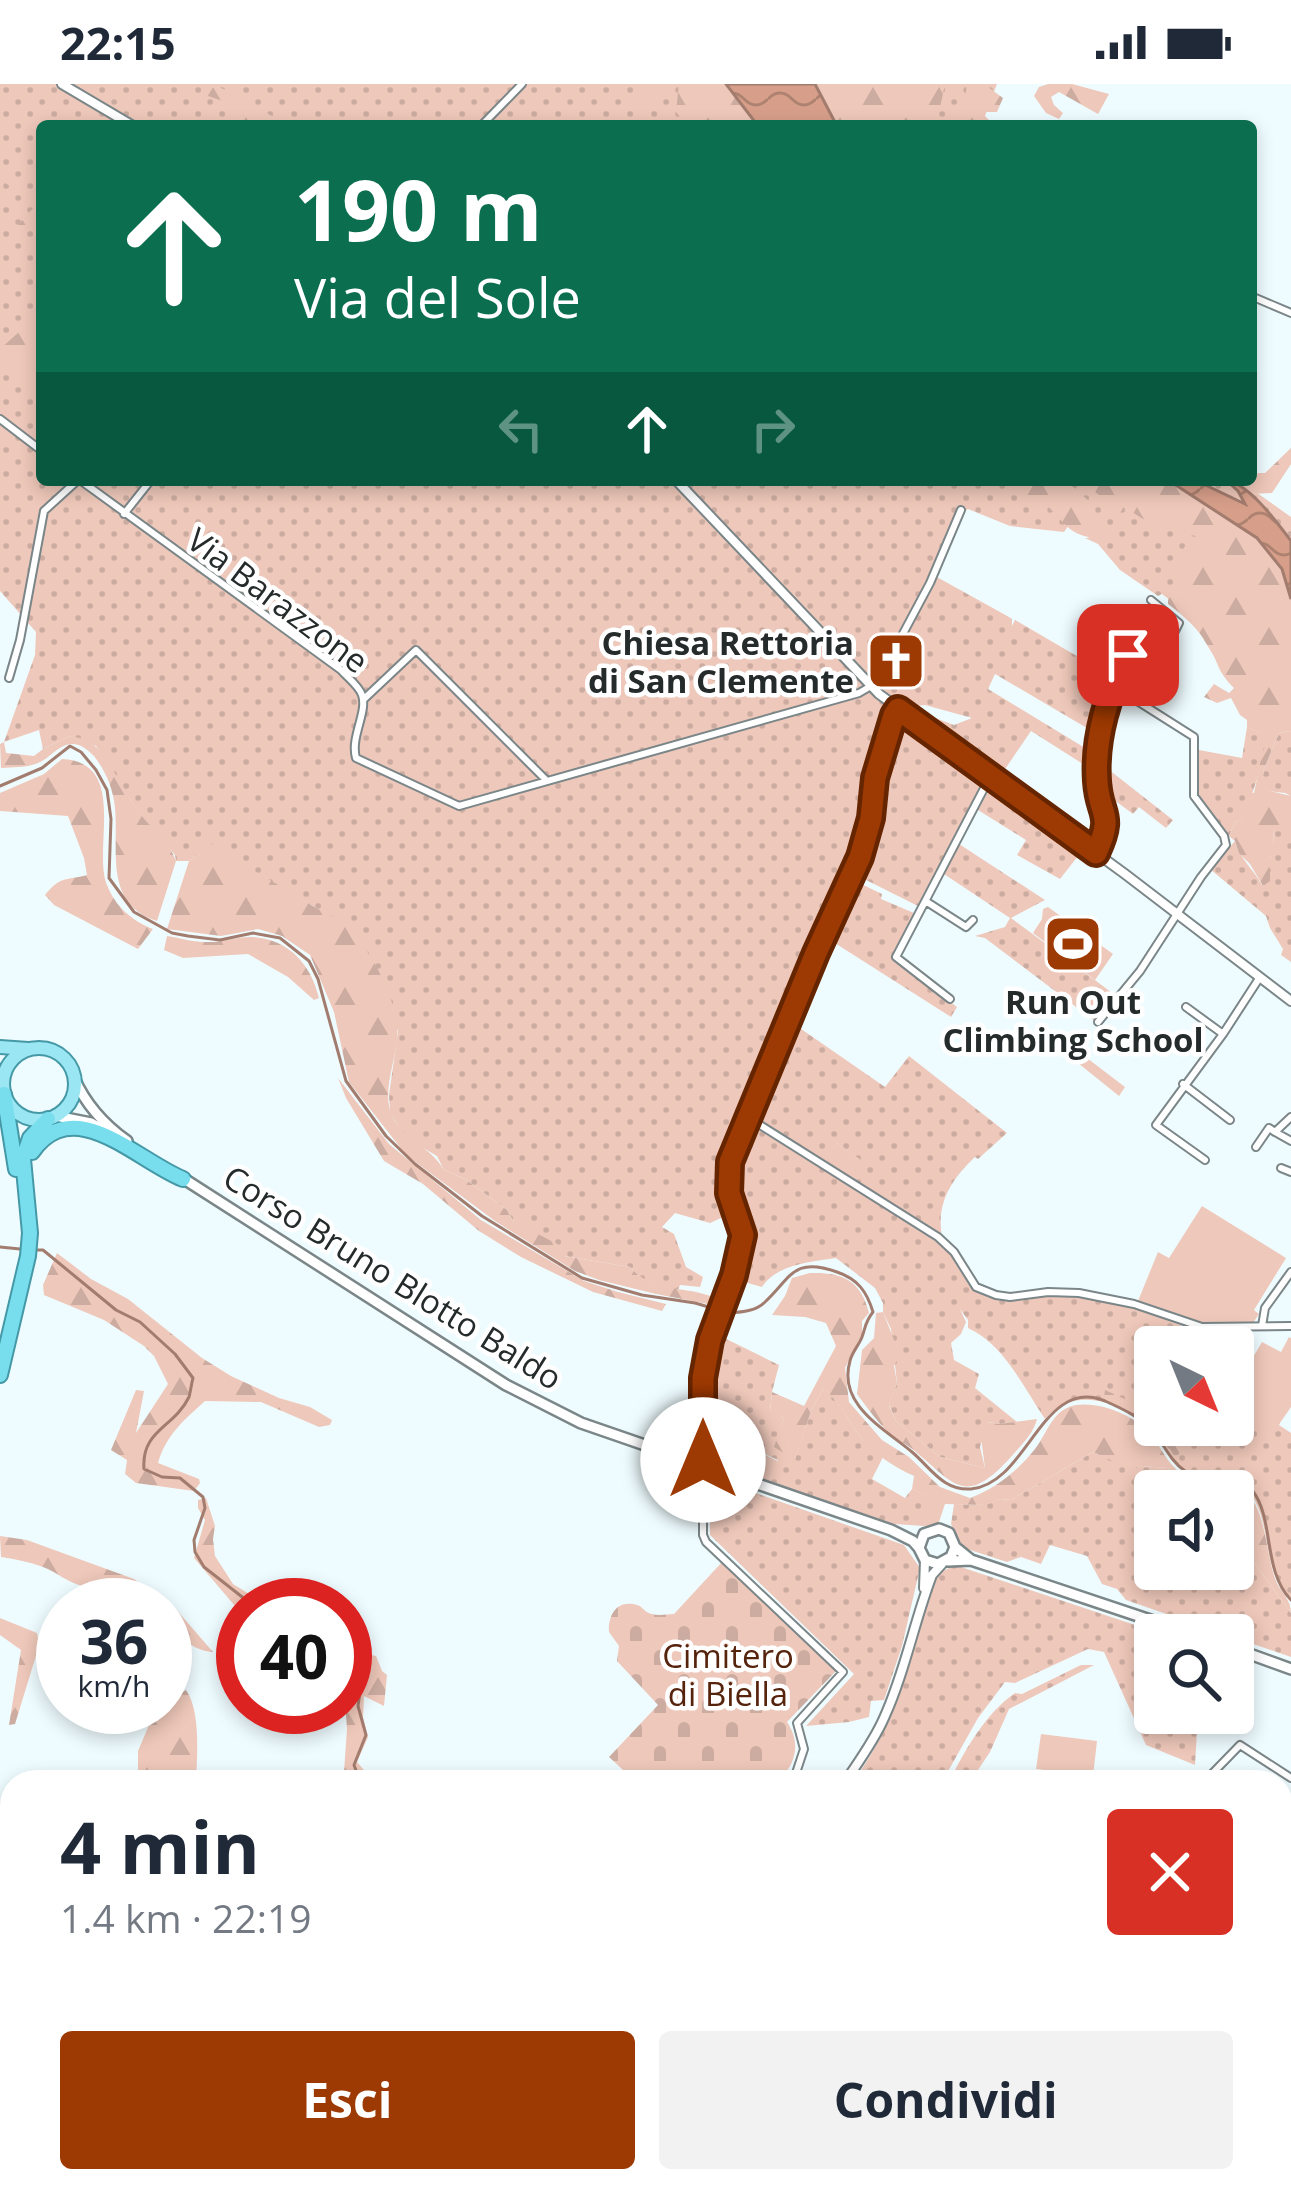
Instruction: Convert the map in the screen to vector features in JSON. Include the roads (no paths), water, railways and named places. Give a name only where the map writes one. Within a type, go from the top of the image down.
[{"type":"highway","points":[[3,1088],[25,1235]]},
{"type":"highway","points":[[0,1375],[23,1257],[26,1149],[30,1138],[52,1117]]},
{"type":"highway","points":[[25,1173],[40,1141],[71,1126],[104,1135],[183,1179]]},
{"type":"highway","points":[[0,1346],[23,1257]]},
{"type":"main road","points":[[0,1047],[35,1049],[52,1051],[71,1069],[75,1087],[69,1104],[39,1120],[14,1110],[3,1088],[11,1062],[35,1049]]},
{"type":"main road","name":"Corso Bruno Blotto Baldo","points":[[74,1078],[96,1115],[144,1153]]},
{"type":"main road","name":"Corso Bruno Blotto Baldo","points":[[52,1117],[91,1123],[144,1153],[506,1384],[581,1423],[891,1530],[919,1548]]},
{"type":"main road","name":"Corso Bruno Blotto Baldo","points":[[891,1530],[924,1534]]},
{"type":"main road","points":[[971,1560],[934,1564],[925,1560],[919,1548],[924,1534],[944,1530],[971,1560],[1134,1615]]},
{"type":"main road","points":[[945,1562],[955,1547]]},
{"type":"main road","points":[[1254,1656],[1291,1669]]},
{"type":"street","points":[[62,84],[123,120]]},
{"type":"street","points":[[487,120],[522,84]]},
{"type":"street","points":[[1257,299],[1291,313]]},
{"type":"street","points":[[0,419],[36,446]]},
{"type":"street","points":[[9,679],[44,511],[72,486]]},
{"type":"street","name":"Via Barazzone","points":[[87,486],[341,670],[364,699],[353,748],[356,758],[459,806],[859,693],[870,685]]},
{"type":"street","points":[[124,514],[147,486]]},
{"type":"street","points":[[682,486],[898,709],[1291,1001]]},
{"type":"street","points":[[870,685],[930,583],[961,510]]},
{"type":"street","points":[[1128,655],[1154,673],[1179,622],[1151,600]]},
{"type":"street","points":[[1096,853],[1106,826],[1096,774],[1100,742],[1112,685],[1142,634]]},
{"type":"street","points":[[895,647],[907,657]]},
{"type":"street","points":[[364,699],[416,650],[547,782]]},
{"type":"street","points":[[1099,1022],[1140,971],[1226,841],[1193,796],[1194,737],[1112,685]]},
{"type":"street","points":[[798,1770],[804,1749],[797,1723],[843,1672],[706,1542],[703,1378],[743,1235],[729,1193],[730,1162],[860,857],[875,778],[898,709]]},
{"type":"street","points":[[950,999],[896,957],[992,775]]},
{"type":"street","points":[[927,901],[966,927],[973,920]]},
{"type":"street","points":[[1205,1160],[1156,1125],[1260,977]]},
{"type":"street","points":[[1186,1007],[1223,1034]]},
{"type":"street","points":[[1184,1084],[1230,1120]]},
{"type":"street","points":[[1275,1132],[1291,1117]]},
{"type":"street","points":[[749,1118],[938,1237],[983,1291],[1010,1297],[1079,1293],[1134,1304],[1202,1327],[1291,1326]]},
{"type":"street","points":[[1256,1147],[1269,1128],[1291,1141]]},
{"type":"street","points":[[1281,1168],[1291,1172]]},
{"type":"street","points":[[1262,1326],[1265,1308],[1291,1272]]},
{"type":"street","points":[[923,1601],[925,1560]]},
{"type":"street","points":[[853,1770],[882,1722],[932,1574],[945,1562]]},
{"type":"street","points":[[1216,1770],[1240,1745],[1279,1770]]},
{"type":"water","points":[[726,84],[815,84],[834,120],[753,120]]},
{"type":"water","points":[[1177,486],[1208,486],[1245,504],[1233,486],[1253,496],[1291,541],[1291,599],[1282,569],[1257,538]]},
{"type":"waterway","points":[[0,786],[42,768],[70,746],[81,752],[107,790],[109,878],[134,912],[172,933],[188,936],[220,940],[253,933],[280,938],[309,961],[346,1081],[386,1136],[482,1216],[582,1278],[729,1313],[761,1305],[802,1268],[822,1268],[851,1278],[873,1312],[850,1361],[850,1391],[877,1425],[945,1482],[961,1489],[991,1483],[1066,1403],[1083,1397],[1105,1401],[1146,1424],[1185,1471],[1237,1479],[1252,1490],[1264,1515],[1276,1574],[1291,1600]]},
{"type":"waterway","points":[[0,1247],[20,1249]]},
{"type":"waterway","points":[[36,1250],[43,1250],[116,1310],[140,1322],[193,1378],[183,1407],[148,1446],[144,1469],[180,1478],[203,1497],[195,1552],[218,1578]]},
{"type":"waterway","points":[[356,1770],[366,1734]]},
{"type":"place","name":"Chiesa Rettoria di San Clemente","points":[[896,661]]},
{"type":"place","name":"Run Out Climbing School","points":[[1073,944]]},
{"type":"park label","name":"Cimitero di Biella","points":[[728,1674]]}]
